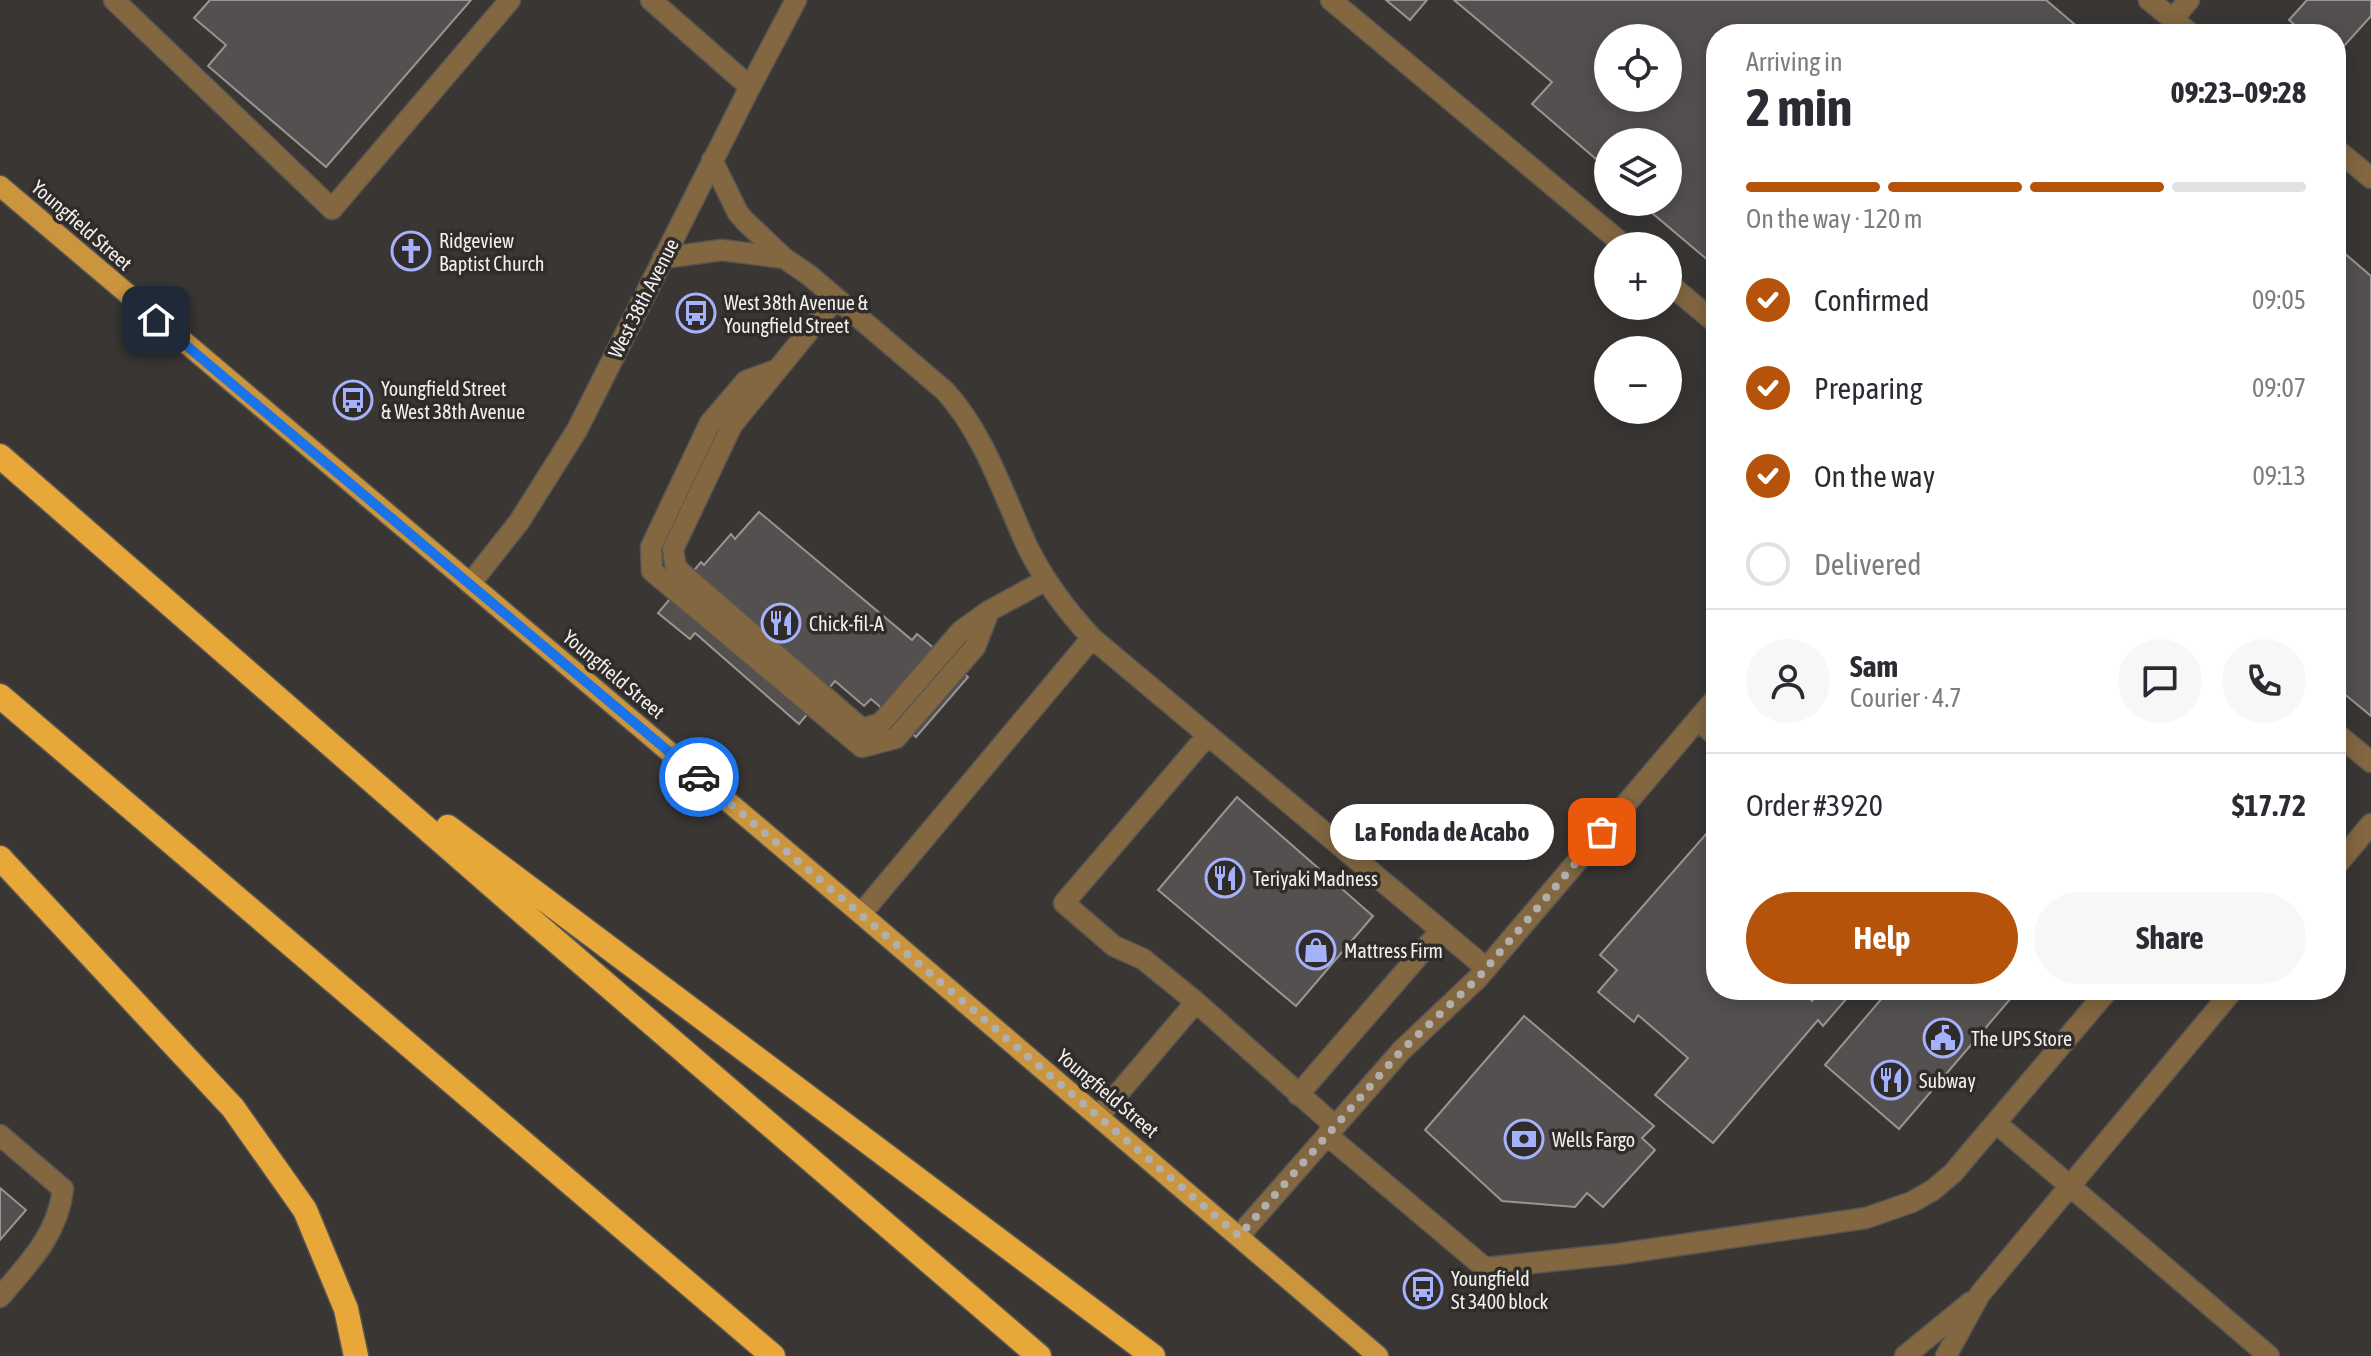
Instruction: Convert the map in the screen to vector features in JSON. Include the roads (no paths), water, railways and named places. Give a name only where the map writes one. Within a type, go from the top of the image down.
[{"type":"highway","points":[[0,456],[528,917],[1039,1356]]},
{"type":"highway","points":[[0,696],[773,1356]]},
{"type":"highway","points":[[306,720],[1153,1356]]},
{"type":"highway","points":[[0,858],[242,1121],[305,1210],[346,1309],[356,1356]]},
{"type":"main road","name":"Youngfield Street","points":[[0,186],[1378,1356]]},
{"type":"street","points":[[114,0],[332,209],[510,0]]},
{"type":"street","points":[[651,0],[750,87]]},
{"type":"street","name":"West 38th Avenue","points":[[470,584],[524,514],[577,430],[796,0]]},
{"type":"street","points":[[1331,0],[1608,232]]},
{"type":"street","points":[[2149,0],[2177,24]]},
{"type":"street","points":[[2172,20],[2189,0]]},
{"type":"street","points":[[2346,157],[2371,178]]},
{"type":"street","points":[[712,160],[738,213],[784,258],[945,391],[964,412],[1046,580],[1068,612],[1092,638],[1486,968]]},
{"type":"street","points":[[663,258],[722,250],[784,258]]},
{"type":"street","points":[[1682,295],[1706,315]]},
{"type":"street","points":[[836,298],[777,370],[746,381],[710,423],[651,547],[652,571],[862,747],[896,738],[975,647],[989,611],[1046,580]]},
{"type":"street","points":[[861,914],[1092,638]]},
{"type":"street","points":[[1239,1236],[1401,1051],[1486,968],[1706,710]]},
{"type":"street","points":[[1698,720],[1706,727]]},
{"type":"street","points":[[1207,736],[1064,903],[1114,946],[1143,959],[1261,1057],[1331,1131],[1485,1268],[1618,1254],[1866,1218],[1901,1207],[1933,1190],[1953,1173],[2100,1000]]},
{"type":"street","points":[[2346,741],[2371,762]]},
{"type":"street","points":[[2346,854],[2371,824]]},
{"type":"street","points":[[1298,1095],[1441,930]]},
{"type":"street","points":[[1905,1356],[1980,1294],[2225,1000]]},
{"type":"street","points":[[1099,1116],[1196,1002]]},
{"type":"street","points":[[1996,1123],[2269,1356]]},
{"type":"street","points":[[0,1135],[63,1189],[61,1211],[45,1243],[0,1297]]},
{"type":"street","points":[[1946,1356],[1980,1294]]},
{"type":"place","name":"Ridgeview Baptist Church","points":[[411,251]]},
{"type":"place","name":"West 38th Avenue & Youngfield Street","points":[[696,313]]},
{"type":"place","name":"Youngfield Street & West 38th Avenue","points":[[353,400]]},
{"type":"place","name":"Chick-fil-A","points":[[781,623]]},
{"type":"place","name":"La Fonda de Acabo","points":[[1602,832]]},
{"type":"place","name":"Teriyaki Madness","points":[[1225,878]]},
{"type":"place","name":"Mattress Firm","points":[[1316,950]]},
{"type":"place","name":"The UPS Store","points":[[1943,1038]]},
{"type":"place","name":"Subway","points":[[1891,1080]]},
{"type":"place","name":"Wells Fargo","points":[[1524,1139]]},
{"type":"place","name":"Youngfield St 3400 block","points":[[1423,1289]]}]
